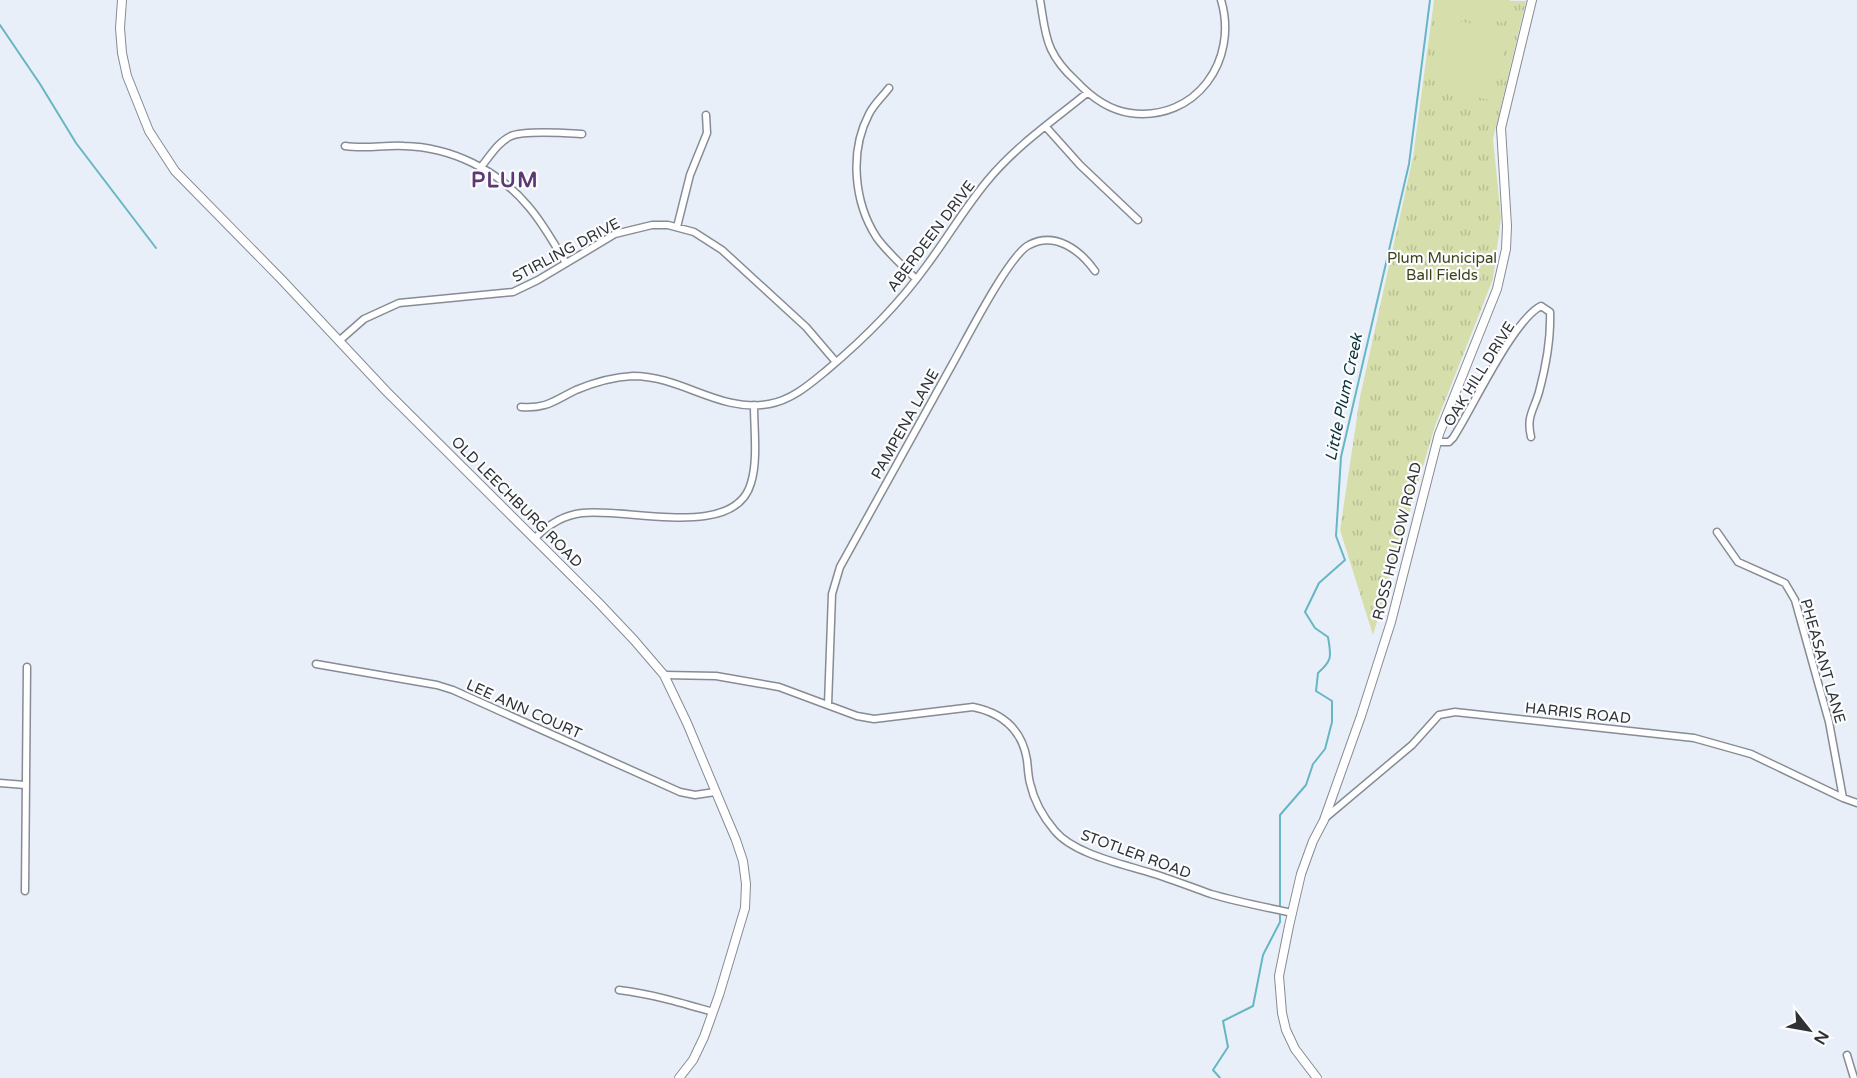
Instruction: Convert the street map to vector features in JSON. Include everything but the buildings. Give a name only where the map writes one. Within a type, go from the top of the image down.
[{"type":"street","name":"OLD LEECHBURG ROAD","points":[[122,0],[120,28],[127,76],[149,132],[175,171],[387,392],[535,538],[634,640],[664,675],[687,723],[736,840],[743,861],[746,884],[746,902],[739,932],[713,1012],[697,1052],[679,1078]]},
{"type":"street","points":[[1040,0],[1050,48],[1066,72],[1087,93],[1105,104],[1131,113],[1149,113],[1185,102],[1200,91],[1209,80],[1225,48],[1226,22],[1221,0]]},
{"type":"street","name":"ROSS HOLLOW ROAD","points":[[1317,1078],[1295,1048],[1286,1030],[1279,997],[1279,976],[1288,912],[1361,716],[1391,622],[1437,441],[1485,320],[1503,266],[1507,226],[1501,128],[1532,0]]},
{"type":"street","points":[[889,88],[870,113],[860,138],[858,194],[867,220],[878,240],[916,279]]},
{"type":"street","name":"ABERDEEN DRIVE","points":[[521,407],[543,407],[600,381],[633,376],[673,381],[742,406],[783,400],[803,389],[836,362],[890,310],[916,279],[1001,165],[1087,93]]},
{"type":"street","points":[[677,227],[690,175],[707,133],[706,115]]},
{"type":"street","points":[[1046,127],[1080,165],[1138,220]]},
{"type":"street","points":[[481,166],[498,146],[512,136],[544,132],[582,134]]},
{"type":"street","points":[[345,146],[359,148],[405,146],[439,151],[481,166],[515,192],[529,207],[566,263]]},
{"type":"street","name":"STIRLING DRIVE","points":[[339,341],[364,319],[399,303],[513,292],[615,234],[652,225],[668,225],[694,232],[722,250],[806,327],[836,362]]},
{"type":"street","name":"PAMPENA LANE","points":[[828,705],[832,594],[840,567],[984,307],[1019,252],[1029,245],[1039,242],[1063,242],[1075,249],[1095,271]]},
{"type":"street","name":"OAK HILL DRIVE","points":[[1437,441],[1449,442],[1453,438],[1514,336],[1530,315],[1541,306],[1550,312],[1551,320],[1546,363],[1538,396],[1532,408],[1529,427],[1531,437]]},
{"type":"street","points":[[535,538],[557,520],[583,513],[704,518],[729,511],[747,494],[754,473],[754,405]]},
{"type":"street","name":"PHEASANT LANE","points":[[1717,532],[1738,562],[1785,583],[1795,600],[1829,722],[1843,798]]},
{"type":"street","name":"LEE ANN COURT","points":[[316,664],[437,685],[453,690],[680,792],[695,795],[715,792]]},
{"type":"street","points":[[25,891],[27,667]]},
{"type":"street","name":"STOTLER ROAD","points":[[664,675],[716,676],[778,687],[857,716],[874,719],[972,707],[997,715],[1016,729],[1023,742],[1029,781],[1035,798],[1056,833],[1066,841],[1081,849],[1213,894],[1288,912]]},
{"type":"street","name":"HARRIS ROAD","points":[[1324,820],[1412,745],[1440,715],[1455,712],[1694,738],[1751,754],[1857,803]]},
{"type":"street","points":[[0,783],[25,785]]},
{"type":"street","points":[[620,990],[678,1001],[713,1012]]},
{"type":"street","points":[[1847,1054],[1854,1078]]},
{"type":"green space","name":"Plum Municipal Ball Fields","points":[[1434,0],[1526,1],[1493,139],[1501,218],[1493,279],[1435,426],[1373,635],[1340,530],[1360,397],[1413,157]]},
{"type":"green space","points":[[1443,0],[1510,0],[1508,17],[1504,23],[1441,10]]},
{"type":"green space","points":[[1443,18],[1507,31],[1508,38],[1489,100],[1455,89],[1442,78],[1438,71],[1437,45]]},
{"type":"waterway","name":"Little Plum Creek","points":[[1220,1078],[1213,1070],[1228,1047],[1223,1021],[1253,1006],[1263,955],[1280,922],[1280,815],[1306,785],[1313,764],[1325,749],[1332,722],[1332,701],[1316,691],[1318,673],[1330,657],[1328,637],[1315,628],[1305,612],[1319,583],[1345,560],[1336,536],[1341,457],[1409,164],[1430,0]]},
{"type":"waterway","points":[[0,25],[76,143],[156,248]]},
{"type":"district","name":"PLUM","points":[[505,180]]}]
